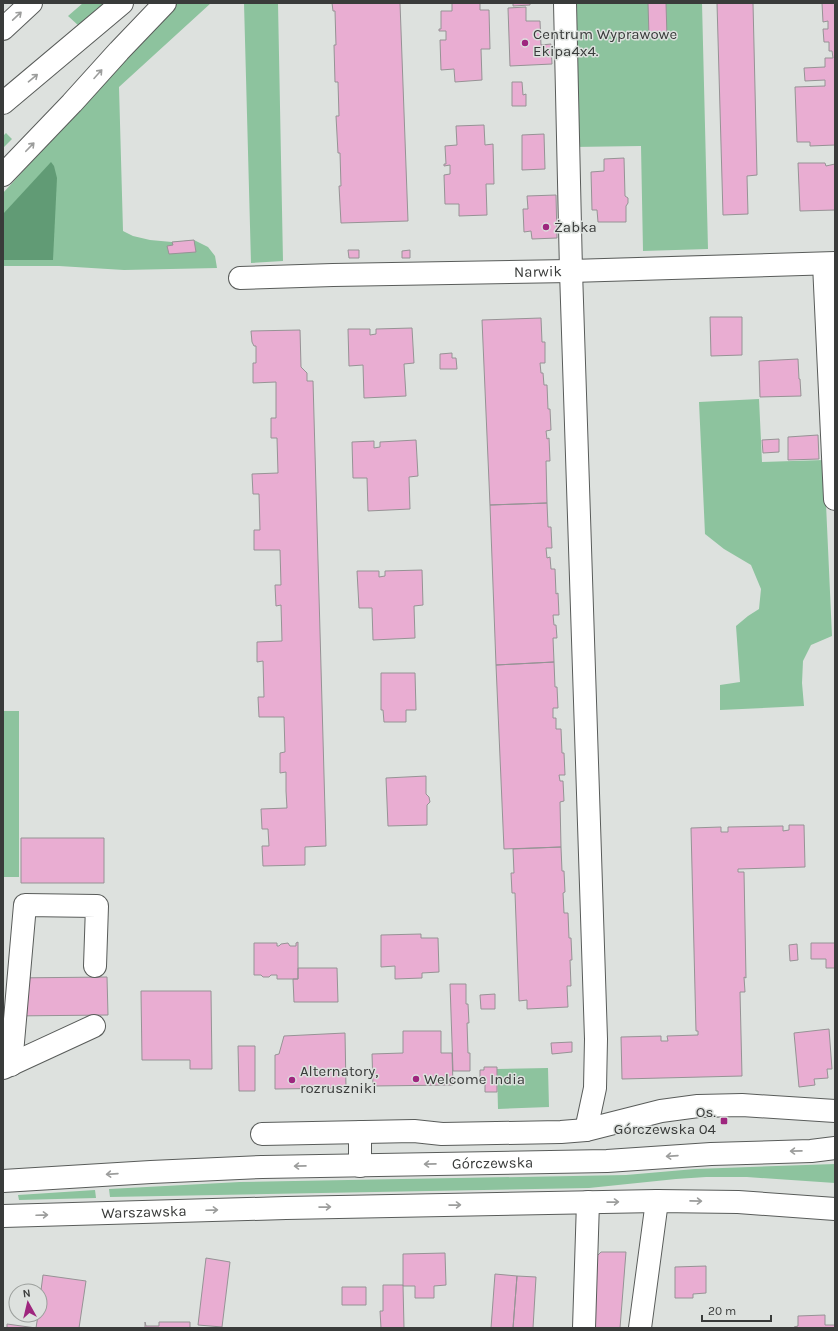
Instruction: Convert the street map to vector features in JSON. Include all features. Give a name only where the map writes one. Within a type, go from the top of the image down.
[{"type":"main road","points":[[3,29],[31,3]]},
{"type":"main road","points":[[3,102],[122,3]]},
{"type":"main road","points":[[3,175],[165,3]]},
{"type":"main road","points":[[565,3],[571,271],[596,1039],[596,1088],[586,1130]]},
{"type":"main road","points":[[830,264],[835,499]]},
{"type":"main road","name":"Narwik","points":[[240,278],[830,264]]},
{"type":"main road","points":[[7,1066],[25,905],[96,906],[96,966]]},
{"type":"main road","points":[[7,1066],[94,1026]]},
{"type":"main road","points":[[262,1134],[414,1131],[442,1134],[561,1132],[586,1130],[661,1111],[698,1106],[742,1105],[835,1111]]},
{"type":"main road","points":[[360,1166],[360,1141],[362,1132]]},
{"type":"main road","name":"Górczewska","points":[[3,1181],[262,1167],[607,1161],[711,1154],[811,1151],[835,1148]]},
{"type":"main road","points":[[640,1328],[657,1201]]},
{"type":"main road","points":[[584,1328],[588,1202],[738,1202],[835,1209]]},
{"type":"main road","name":"Warszawska","points":[[3,1216],[286,1208],[588,1202]]},
{"type":"shaded area","points":[[83,3],[108,3],[79,26],[68,16]]},
{"type":"shaded area","points":[[177,3],[211,3],[119,87],[123,231],[133,236],[150,240],[172,242],[194,240],[208,247],[215,256],[217,268],[124,270],[59,266],[3,266],[3,193]]},
{"type":"shaded area","points":[[244,3],[278,3],[283,261],[251,263]]},
{"type":"shaded area","points":[[569,3],[702,3],[708,249],[643,251],[641,146],[573,147]]},
{"type":"shaded area","points":[[6,133],[12,139],[3,148],[3,136]]},
{"type":"shaded area","points":[[51,162],[54,166],[57,178],[53,260],[3,260],[3,214]]},
{"type":"shaded area","points":[[759,399],[762,462],[824,460],[832,636],[811,645],[803,661],[802,683],[804,706],[720,710],[720,685],[740,682],[736,626],[759,609],[761,589],[751,565],[724,549],[705,534],[699,402]]},
{"type":"shaded area","points":[[3,711],[19,711],[19,877],[3,877]]},
{"type":"shaded area","points":[[548,1068],[549,1107],[498,1109],[497,1069]]},
{"type":"shaded area","points":[[835,1164],[835,1183],[747,1177],[706,1177],[589,1188],[110,1197],[109,1189],[240,1182],[626,1175],[695,1169]]},
{"type":"shaded area","points":[[95,1190],[96,1198],[19,1200],[18,1195]]},
{"type":"building","points":[[332,3],[400,3],[408,221],[341,223],[339,186],[341,186],[340,153],[338,153],[336,116],[339,116],[338,82],[335,82],[335,11],[333,11]]},
{"type":"building","points":[[452,3],[480,3],[480,10],[489,10],[490,49],[481,49],[482,80],[455,82],[454,69],[441,70],[440,40],[446,40],[446,31],[439,31],[439,29],[441,29],[441,11],[452,11]]},
{"type":"building","points":[[513,3],[530,3],[530,5],[513,6]]},
{"type":"building","points":[[648,3],[666,3],[667,37],[649,37]]},
{"type":"building","points":[[717,3],[753,3],[757,175],[747,176],[748,214],[723,215]]},
{"type":"building","points":[[822,3],[835,3],[835,145],[810,146],[810,142],[797,142],[795,87],[825,86],[825,80],[805,81],[804,68],[825,67],[825,58],[833,58],[832,51],[829,51],[829,42],[824,42],[823,29],[828,29],[828,21],[823,22]]},
{"type":"building","points":[[526,7],[526,21],[540,21],[541,45],[551,44],[552,64],[510,66],[508,8]]},
{"type":"building","points":[[512,82],[522,82],[523,95],[526,94],[526,106],[512,106]]},
{"type":"building","points":[[484,125],[485,145],[493,144],[494,184],[486,184],[487,215],[459,216],[459,204],[445,204],[444,175],[450,174],[450,165],[444,166],[444,164],[446,164],[445,146],[457,145],[456,126]]},
{"type":"building","points":[[544,134],[545,169],[522,170],[522,135]]},
{"type":"building","points":[[624,158],[625,196],[628,198],[628,203],[626,206],[626,222],[598,222],[597,210],[592,210],[591,172],[604,171],[604,159]]},
{"type":"building","points":[[798,163],[825,163],[826,166],[835,164],[835,210],[800,211]]},
{"type":"building","points":[[556,195],[557,238],[532,239],[531,231],[524,232],[523,209],[528,209],[527,196]]},
{"type":"building","points":[[194,240],[196,252],[169,254],[167,246],[173,245],[172,242]]},
{"type":"building","points":[[348,250],[359,250],[359,258],[349,258]]},
{"type":"building","points":[[410,250],[410,258],[402,258],[402,251]]},
{"type":"building","points":[[710,317],[742,317],[742,355],[711,356]]},
{"type":"building","points":[[541,318],[542,342],[545,342],[545,363],[540,363],[544,385],[547,385],[551,430],[546,431],[547,439],[549,438],[550,461],[546,461],[547,503],[490,505],[482,320]]},
{"type":"building","points":[[412,328],[414,363],[404,364],[406,396],[364,398],[363,365],[349,366],[348,329],[370,329],[370,335],[376,334],[376,329]]},
{"type":"building","points":[[300,330],[301,367],[307,373],[307,381],[313,381],[326,846],[305,847],[305,865],[263,866],[262,846],[269,846],[268,829],[262,829],[261,809],[287,808],[286,772],[280,773],[280,753],[285,752],[284,717],[259,717],[258,697],[264,697],[263,661],[257,662],[257,642],[282,641],[281,605],[276,606],[275,585],[281,585],[280,550],[254,550],[254,530],[260,530],[259,494],[253,494],[252,474],[278,473],[277,438],[271,438],[271,418],[276,418],[276,382],[253,383],[253,363],[256,363],[256,346],[254,346],[252,342],[251,331]]},
{"type":"building","points":[[452,353],[452,358],[456,358],[457,369],[440,369],[440,354]]},
{"type":"building","points":[[798,359],[801,396],[760,397],[759,361]]},
{"type":"building","points":[[818,435],[819,459],[788,460],[788,437]]},
{"type":"building","points":[[779,439],[779,452],[763,453],[762,440]]},
{"type":"building","points":[[416,440],[418,476],[409,477],[410,509],[368,511],[367,478],[353,478],[352,442],[374,441],[374,448],[380,447],[380,442]]},
{"type":"building","points":[[547,503],[548,527],[551,527],[552,548],[546,548],[547,558],[550,557],[551,569],[555,569],[559,615],[553,615],[554,625],[556,625],[557,638],[553,638],[554,662],[496,665],[490,505]]},
{"type":"building","points":[[422,570],[423,605],[414,606],[415,638],[373,640],[372,608],[359,608],[357,571],[379,571],[379,577],[385,576],[385,571]]},
{"type":"building","points":[[554,662],[558,708],[553,708],[553,718],[556,718],[556,729],[561,729],[565,775],[559,775],[560,781],[563,781],[564,801],[560,802],[561,847],[504,849],[496,665]]},
{"type":"building","points":[[381,673],[415,673],[416,710],[406,710],[406,722],[384,722],[383,710],[381,710]]},
{"type":"building","points":[[426,776],[426,794],[429,797],[430,802],[427,805],[427,825],[388,826],[386,778]]},
{"type":"building","points":[[789,825],[804,825],[805,867],[738,869],[738,872],[744,872],[746,978],[744,977],[745,992],[740,992],[742,1076],[622,1079],[621,1037],[661,1036],[661,1041],[668,1041],[667,1036],[698,1035],[698,1031],[696,1031],[691,828],[721,827],[721,832],[728,832],[728,827],[783,826],[783,831],[789,830]]},
{"type":"building","points":[[21,838],[104,838],[104,883],[21,883]]},
{"type":"building","points":[[561,847],[565,892],[563,893],[564,913],[568,913],[572,960],[570,960],[571,986],[567,986],[568,1007],[527,1009],[527,1000],[519,1001],[515,893],[512,893],[511,873],[514,873],[513,849]]},
{"type":"building","points":[[421,934],[421,938],[438,938],[439,972],[422,973],[422,978],[395,979],[395,966],[381,967],[381,935]]},
{"type":"building","points":[[298,942],[298,979],[277,979],[277,975],[263,977],[261,975],[254,975],[254,943],[277,943],[277,946],[279,946],[281,944],[288,943],[290,946],[296,946],[296,943]]},
{"type":"building","points":[[811,943],[835,943],[835,968],[826,968],[826,959],[811,959]]},
{"type":"building","points":[[797,944],[798,960],[790,961],[789,945]]},
{"type":"building","points":[[298,968],[337,968],[338,1002],[294,1002],[293,979],[298,979]]},
{"type":"building","points":[[107,977],[108,1015],[11,1016],[10,978]]},
{"type":"building","points":[[450,984],[466,984],[466,1004],[468,1004],[469,1023],[467,1023],[470,1071],[453,1071]]},
{"type":"building","points":[[141,991],[211,991],[212,1069],[190,1069],[190,1060],[142,1060]]},
{"type":"building","points":[[495,994],[495,1009],[481,1009],[480,995]]},
{"type":"building","points":[[829,1029],[832,1069],[827,1069],[828,1078],[814,1079],[815,1085],[799,1087],[794,1033]]},
{"type":"building","points":[[403,1031],[441,1031],[441,1053],[452,1053],[453,1085],[373,1086],[372,1054],[403,1053]]},
{"type":"building","points":[[345,1033],[346,1088],[275,1089],[275,1055],[279,1054],[284,1036]]},
{"type":"building","points":[[572,1042],[572,1052],[552,1054],[551,1043]]},
{"type":"building","points":[[238,1046],[255,1046],[255,1091],[239,1091]]},
{"type":"building","points":[[484,1067],[497,1067],[497,1092],[485,1092],[485,1079],[480,1080],[480,1070],[484,1070]]},
{"type":"building","points":[[601,1252],[626,1252],[620,1328],[590,1328],[595,1258]]},
{"type":"building","points":[[445,1253],[446,1285],[434,1286],[434,1298],[415,1298],[415,1286],[403,1286],[403,1254]]},
{"type":"building","points":[[206,1258],[230,1262],[222,1327],[198,1325]]},
{"type":"building","points":[[706,1266],[706,1293],[693,1294],[693,1298],[675,1298],[675,1267]]},
{"type":"building","points":[[495,1274],[517,1276],[513,1328],[491,1328]]},
{"type":"building","points":[[43,1275],[86,1281],[79,1328],[36,1328],[37,1323],[48,1323],[48,1283],[42,1283]]},
{"type":"building","points":[[517,1276],[536,1277],[533,1328],[513,1328]]},
{"type":"building","points":[[383,1285],[403,1285],[404,1328],[381,1328],[380,1311],[383,1311]]},
{"type":"building","points":[[342,1287],[366,1287],[366,1305],[342,1305]]},
{"type":"building","points":[[825,1315],[825,1325],[835,1325],[835,1328],[794,1327],[798,1326],[798,1316]]},
{"type":"building","points":[[145,1322],[146,1326],[159,1326],[159,1322],[190,1322],[190,1328],[145,1328]]},
{"type":"building","points":[[7,1324],[36,1328],[7,1328]]},
{"type":"place","name":"Centrum Wyprawowe Ekipa4x4.","points":[[525,43]]},
{"type":"place","name":"Żabka","points":[[546,227]]},
{"type":"place","name":"Welcome India","points":[[416,1079]]},
{"type":"place","name":"Alternatory, rozruszniki","points":[[292,1080]]},
{"type":"place","name":"Os. Górczewska 04","points":[[724,1121]]}]
